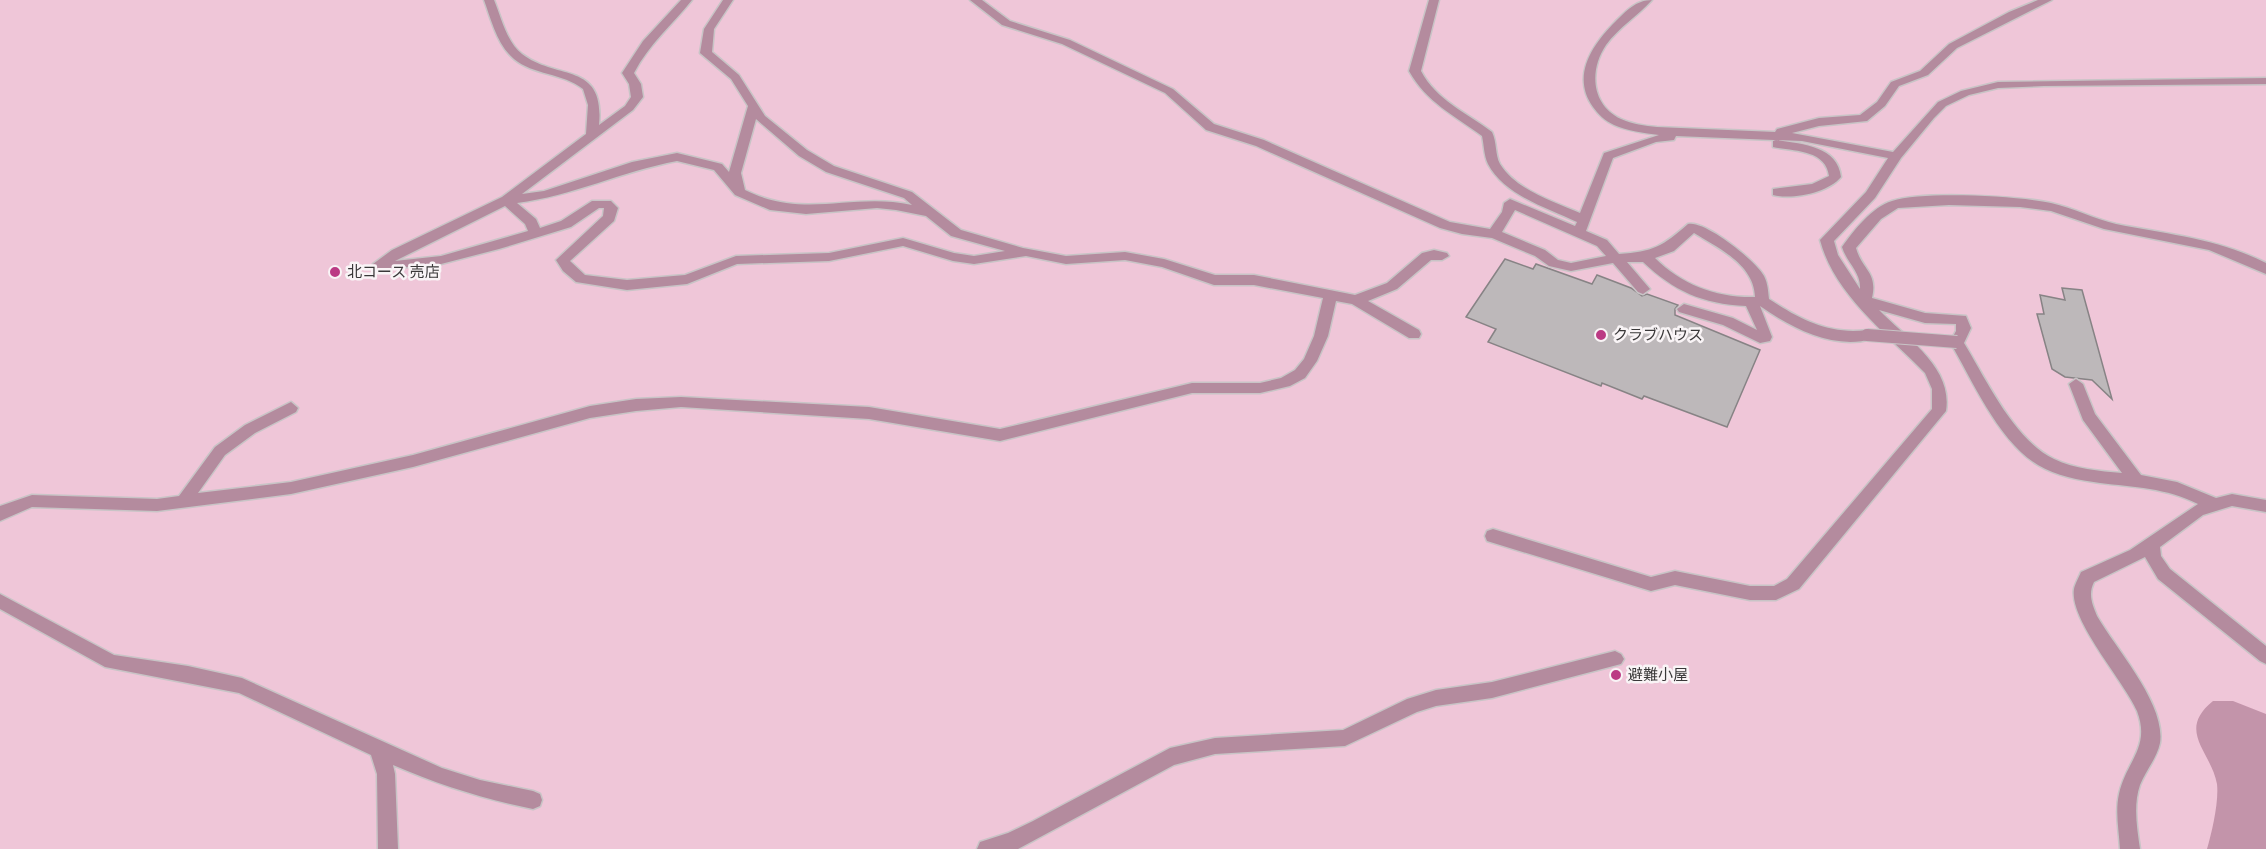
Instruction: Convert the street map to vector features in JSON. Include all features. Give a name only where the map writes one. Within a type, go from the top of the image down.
[{"type":"street","points":[[489,0],[515,54],[529,63],[572,77],[594,94],[596,106],[592,137]]},
{"type":"street","points":[[687,0],[643,46],[635,58],[628,73],[637,97],[629,108],[506,200],[397,253],[378,267],[441,260],[535,233],[566,224],[596,204],[607,204],[612,208],[609,218],[563,260],[568,268],[581,279],[627,285],[687,279],[736,260],[829,257],[903,242],[953,257],[974,260],[1026,252]]},
{"type":"street","points":[[728,0],[709,29],[706,53],[735,77],[761,118],[802,153],[830,169],[908,195],[956,233],[1066,260],[1125,256],[1144,259],[1214,280],[1254,280],[1330,297],[1356,300],[1414,334]]},
{"type":"street","points":[[975,0],[1006,23],[1066,42],[1168,91],[1210,127],[1260,143],[1445,225],[1494,234],[1540,253],[1554,263],[1570,267],[1617,258],[1647,257],[1670,248],[1693,227],[1752,269],[1763,290],[1756,302],[1765,337],[1760,338],[1728,321],[1684,309]]},
{"type":"street","points":[[1434,0],[1415,71],[1419,82],[1428,92],[1488,135],[1495,165],[1502,173],[1602,243],[1643,289]]},
{"type":"street","points":[[1763,136],[1819,122],[1863,118],[1881,104],[1895,84],[1924,73],[1953,46],[2013,14],[2047,0]]},
{"type":"street","points":[[1644,1],[1608,36],[1590,63],[1586,78],[1597,105],[1619,123],[1668,131],[1798,137],[1896,156]]},
{"type":"street","points":[[1493,536],[1651,584],[1675,578],[1750,593],[1776,593],[1793,584],[1939,411],[1942,397],[1938,382],[1930,369],[1864,301],[1830,256],[1827,240],[1871,195],[1896,156],[1942,104],[1979,88],[2044,83],[2266,81]]},
{"type":"street","points":[[739,192],[735,173],[754,104]]},
{"type":"street","points":[[1580,226],[1608,156],[1654,139],[1716,133],[1821,154],[1835,166],[1835,177],[1829,182],[1812,188],[1777,192]]},
{"type":"street","points":[[506,200],[545,195],[636,165],[677,157],[717,167],[739,192],[760,204],[788,210],[877,204],[933,214]]},
{"type":"street","points":[[506,200],[531,222],[535,233]]},
{"type":"street","points":[[1864,301],[1868,288],[1867,276],[1850,254],[1849,247],[1883,210],[1909,202],[2048,206],[2110,227],[2213,248],[2266,269]]},
{"type":"street","points":[[1494,234],[1508,212],[1510,203],[1528,213],[1580,226]]},
{"type":"street","points":[[1356,300],[1391,286],[1423,257],[1436,254],[1442,256]]},
{"type":"street","points":[[1647,257],[1671,279],[1684,285],[1706,294],[1756,302],[1787,318],[1826,333],[1852,338],[1867,335],[1957,342]]},
{"type":"street","points":[[0,515],[6,510],[32,501],[157,505],[291,488],[413,461],[590,412],[636,405],[692,402],[869,413],[1000,435],[1192,388],[1260,388],[1285,382],[1300,374],[1310,361],[1321,336],[1330,297]]},
{"type":"street","points":[[1864,301],[1925,318],[1961,319],[1964,324],[1964,334],[1957,342]]},
{"type":"street","points":[[1957,342],[2021,442],[2041,459],[2090,476],[2135,479],[2185,489],[2213,504]]},
{"type":"street","points":[[2076,384],[2084,400],[2088,416],[2135,479]]},
{"type":"street","points":[[183,502],[220,452],[250,429],[291,408]]},
{"type":"street","points":[[2130,849],[2127,816],[2131,785],[2152,747],[2150,724],[2141,698],[2104,641],[2085,606],[2082,590],[2087,577],[2136,555],[2198,510],[2213,504],[2232,500],[2266,506]]},
{"type":"street","points":[[2151,544],[2153,557],[2164,574],[2266,656]]},
{"type":"street","points":[[0,601],[111,662],[188,674],[243,686],[439,776],[480,789],[533,800]]},
{"type":"street","points":[[987,849],[1011,842],[1040,828],[1170,757],[1215,746],[1345,738],[1413,705],[1436,698],[1492,690],[1615,659]]},
{"type":"street","points":[[379,750],[386,774],[388,849]]},
{"type":"shaded area","points":[[0,0],[2266,0],[2266,849],[0,849]]},
{"type":"shaded area","points":[[2213,701],[2233,701],[2266,714],[2266,849],[2207,849],[2216,808],[2217,784],[2196,732],[2197,722],[2202,712]]},
{"type":"building","name":"クラブハウス","points":[[1505,259],[1533,269],[1536,264],[1592,284],[1597,275],[1631,288],[1642,296],[1647,294],[1678,305],[1675,315],[1760,350],[1727,427],[1644,396],[1642,399],[1602,383],[1601,386],[1488,342],[1496,329],[1466,317]]},
{"type":"building","points":[[2062,288],[2082,290],[2112,399],[2092,380],[2065,377],[2052,369],[2037,314],[2044,314],[2040,295],[2065,300]]},
{"type":"place","name":"北コース 売店","points":[[335,272]]},
{"type":"place","name":"クラブハウス","points":[[1601,335]]},
{"type":"place","name":"避難小屋","points":[[1616,675]]}]
